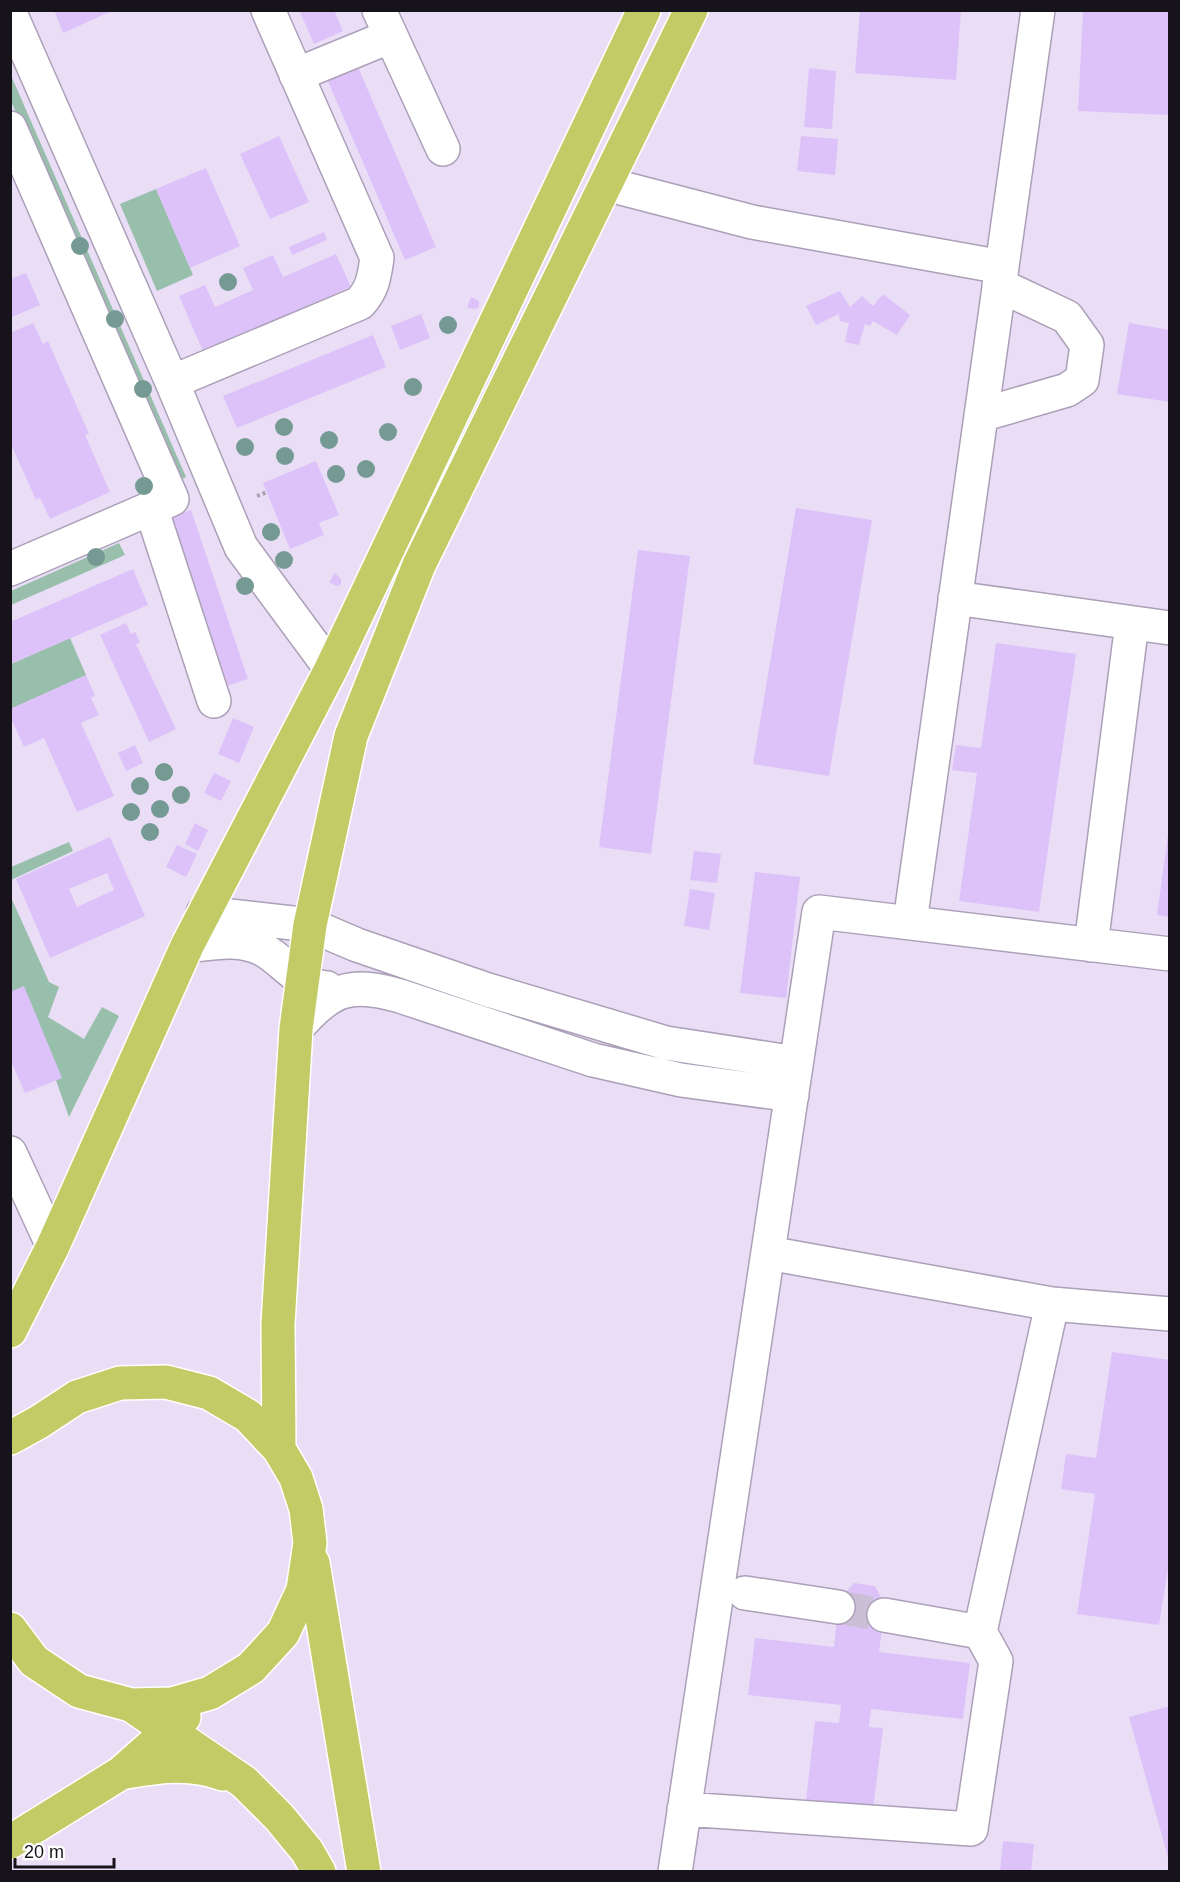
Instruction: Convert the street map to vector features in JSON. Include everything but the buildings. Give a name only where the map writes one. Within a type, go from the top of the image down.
[{"type":"main road","points":[[10,1331],[53,1246],[187,946],[331,669],[644,10]]},
{"type":"main road","points":[[279,1449],[278,1324],[296,1029],[310,925],[351,736],[419,565],[691,10]]},
{"type":"main road","points":[[10,1438],[77,1397],[120,1383],[166,1382],[209,1393],[248,1416],[279,1449],[296,1478],[306,1509],[358,1821],[364,1872]]},
{"type":"main road","points":[[10,1457],[39,1422]]},
{"type":"main road","points":[[10,1842],[121,1773],[210,1693],[251,1668],[283,1633],[303,1590],[310,1543]]},
{"type":"main road","points":[[10,1629],[34,1661],[79,1691],[131,1705],[172,1704],[210,1693]]},
{"type":"main road","points":[[131,1705],[244,1782],[279,1816],[307,1851],[319,1872]]},
{"type":"main road","points":[[121,1773],[168,1766],[194,1767],[220,1772],[244,1782]]},
{"type":"lane","points":[[172,382],[360,303],[370,291],[375,276],[376,258],[268,10]]},
{"type":"lane","points":[[910,922],[1038,10]]},
{"type":"lane","points":[[10,13],[172,382],[241,547],[331,669]]},
{"type":"lane","points":[[296,75],[385,23],[443,149]]},
{"type":"lane","points":[[10,128],[172,499],[10,569]]},
{"type":"lane","points":[[606,184],[752,222],[1000,276],[1067,317],[1087,345],[1082,380],[1067,390],[981,415]]},
{"type":"lane","points":[[151,508],[214,701]]},
{"type":"lane","points":[[955,598],[1170,628]]},
{"type":"lane","points":[[1091,945],[1132,623]]},
{"type":"lane","points":[[675,1872],[819,912],[1170,954]]},
{"type":"lane","points":[[203,913],[310,925],[357,945],[488,990],[666,1043],[796,1063]]},
{"type":"lane","points":[[187,946],[236,941],[250,944],[264,951],[301,980],[322,988],[369,989],[386,992],[593,1060],[681,1080],[792,1095]]},
{"type":"lane","points":[[296,1029],[311,1011],[342,990]]},
{"type":"lane","points":[[10,1153],[53,1246]]},
{"type":"lane","points":[[768,1253],[1052,1304],[1170,1314]]},
{"type":"lane","points":[[684,1809],[971,1829],[996,1661],[980,1632],[1052,1304]]},
{"type":"lane","points":[[745,1593],[838,1607]]},
{"type":"lane","points":[[884,1615],[980,1632]]},
{"type":"green space","points":[[10,73],[186,477],[176,482],[11,101]]},
{"type":"green space","points":[[156,189],[193,275],[157,291],[120,204]]},
{"type":"green space","points":[[119,543],[125,555],[11,605],[11,591]]},
{"type":"green space","points":[[70,638],[86,675],[11,709],[11,664]]},
{"type":"green space","points":[[69,842],[73,851],[11,880],[11,867]]},
{"type":"green space","points":[[10,895],[49,982],[59,987],[48,1017],[84,1039],[102,1007],[119,1016],[69,1117],[23,987],[11,992]]},
{"type":"tunnel","points":[[838,1607],[884,1615]]}]
